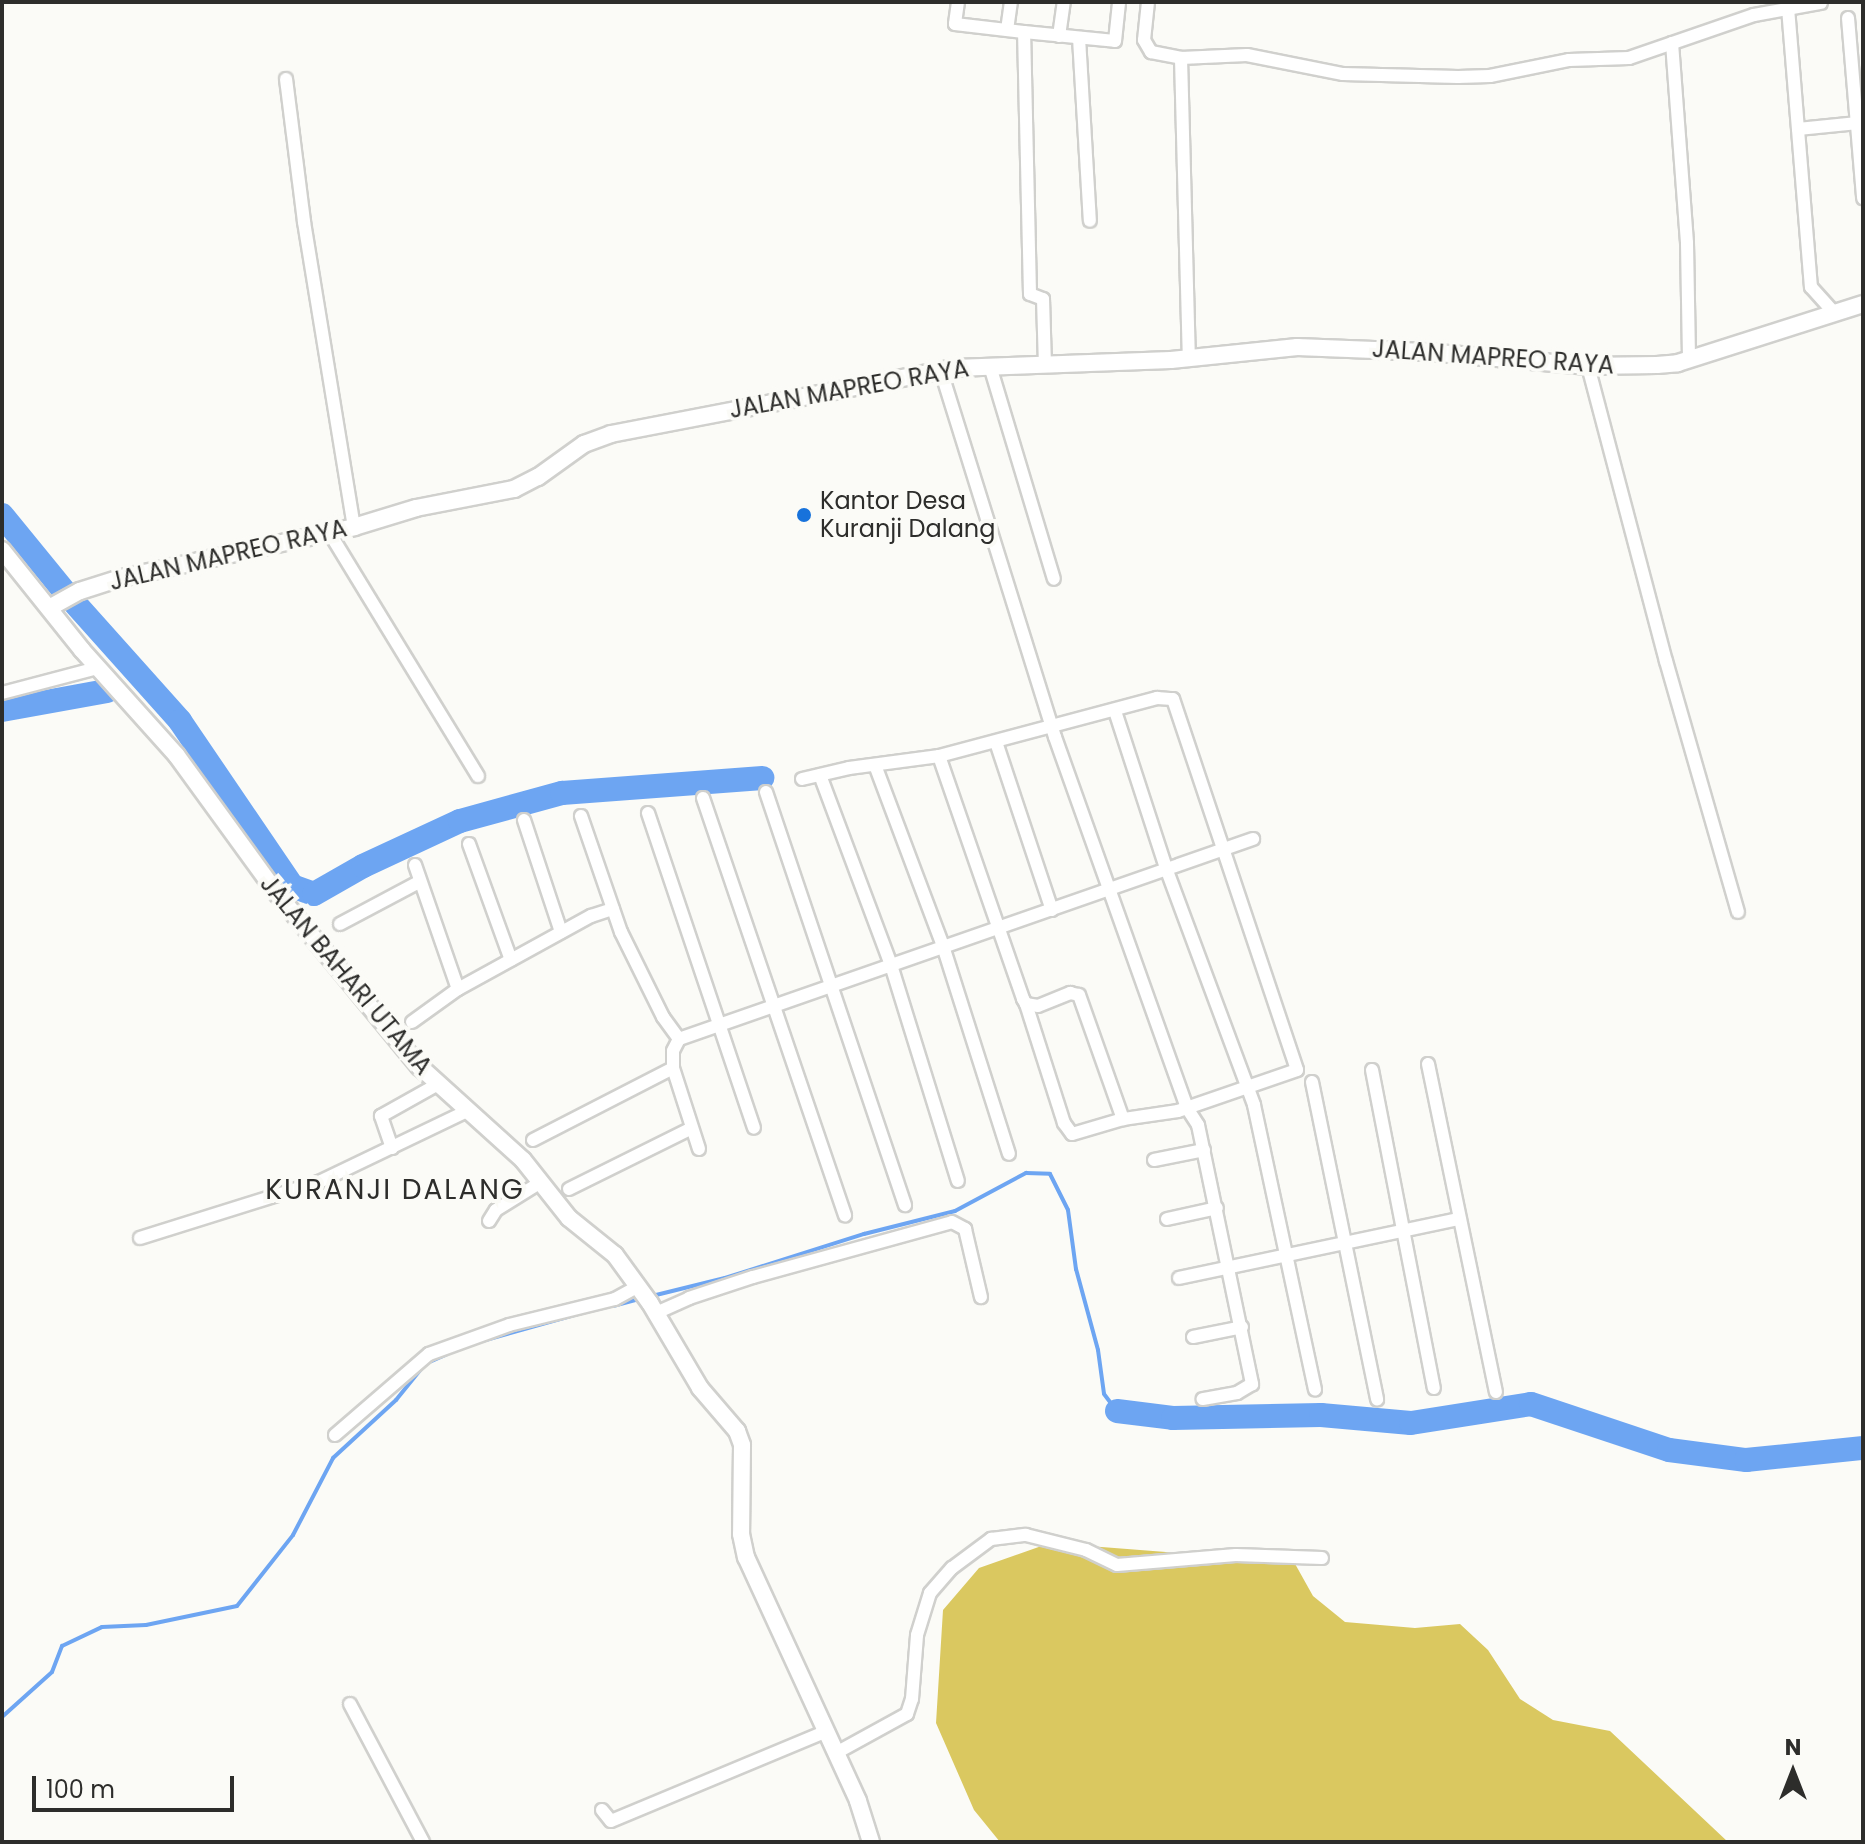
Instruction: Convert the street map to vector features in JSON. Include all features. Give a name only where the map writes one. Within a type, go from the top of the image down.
[{"type":"street","points":[[958,2],[955,24],[1115,41],[1119,2]]},
{"type":"street","points":[[1007,30],[1011,2]]},
{"type":"street","points":[[1059,36],[1064,2]]},
{"type":"street","points":[[1148,2],[1143,34],[1146,47],[1151,52],[1181,58],[1247,55],[1343,74],[1476,77],[1569,60],[1629,58],[1740,19],[1821,3]]},
{"type":"street","points":[[1788,8],[1811,287],[1835,314]]},
{"type":"street","points":[[1848,18],[1863,198]]},
{"type":"street","points":[[1024,32],[1030,294],[1043,299],[1045,366]]},
{"type":"street","points":[[1079,38],[1090,221]]},
{"type":"street","points":[[1672,43],[1687,243],[1689,359]]},
{"type":"street","points":[[1181,58],[1189,357]]},
{"type":"street","points":[[286,79],[304,222],[354,527]]},
{"type":"street","points":[[1798,129],[1858,123]]},
{"type":"street","name":"JALAN MAPREO RAYA","points":[[49,608],[80,591],[121,578],[354,527],[416,508],[514,489],[584,444],[611,434],[941,371],[1322,347],[1479,355],[1588,366],[1657,365],[1689,359],[1863,304]]},
{"type":"street","points":[[990,366],[1054,579]]},
{"type":"street","points":[[1588,366],[1666,661],[1738,912]]},
{"type":"street","points":[[941,371],[1052,728],[1187,1108],[1198,1125],[1230,1266],[1252,1384],[1237,1393],[1203,1399]]},
{"type":"street","points":[[329,532],[478,776]]},
{"type":"street","name":"JALAN BAHARI UTAMA","points":[[2,550],[97,668],[177,756],[284,903],[419,1066],[469,1110],[541,1182],[569,1218],[599,1239],[646,1298],[700,1388],[740,1437],[741,1534],[746,1557],[827,1731],[871,1842]]},
{"type":"street","points":[[2,693],[97,668]]},
{"type":"street","points":[[802,779],[939,756],[1166,696],[1173,699],[1297,1067],[1292,1074],[1187,1108],[1123,1119],[1072,1134],[1064,1123],[939,756]]},
{"type":"street","points":[[1115,711],[1166,868],[1254,1105],[1315,1390]]},
{"type":"street","points":[[996,742],[1052,910]]},
{"type":"street","points":[[875,765],[943,946],[1009,1154]]},
{"type":"street","points":[[820,775],[891,965],[958,1181]]},
{"type":"street","points":[[766,792],[905,1205]]},
{"type":"street","points":[[703,798],[845,1216]]},
{"type":"street","points":[[648,813],[717,1026],[754,1128]]},
{"type":"street","points":[[581,816],[613,909],[663,1017],[679,1039]]},
{"type":"street","points":[[524,820],[561,932]]},
{"type":"street","points":[[699,1149],[673,1068],[673,1051],[679,1039],[1253,839]]},
{"type":"street","points":[[469,844],[511,960]]},
{"type":"street","points":[[415,865],[458,989]]},
{"type":"street","points":[[340,924],[419,882]]},
{"type":"street","points":[[412,1022],[458,989],[591,916],[613,909]]},
{"type":"street","points":[[1026,1004],[1038,1006],[1070,993],[1079,995],[1123,1119]]},
{"type":"street","points":[[1428,1064],[1496,1392]]},
{"type":"street","points":[[533,1140],[673,1068]]},
{"type":"street","points":[[1372,1070],[1434,1388]]},
{"type":"street","points":[[1312,1082],[1377,1399]]},
{"type":"street","points":[[392,1148],[381,1116],[438,1084]]},
{"type":"street","points":[[140,1238],[319,1182],[469,1110]]},
{"type":"street","points":[[569,1189],[692,1128]]},
{"type":"street","points":[[1154,1160],[1204,1150]]},
{"type":"street","points":[[489,1221],[496,1210],[541,1182]]},
{"type":"street","points":[[1167,1219],[1217,1208]]},
{"type":"street","points":[[1179,1278],[1458,1219]]},
{"type":"street","points":[[335,1435],[429,1354],[509,1325],[615,1299],[689,1298],[753,1277],[952,1222],[965,1229],[981,1297]]},
{"type":"street","points":[[1193,1337],[1242,1327]]},
{"type":"street","points":[[836,1753],[907,1714],[912,1699],[917,1635],[930,1593],[941,1578],[991,1539],[1026,1535],[1086,1550],[1117,1565],[1236,1555],[1322,1558]]},
{"type":"street","points":[[350,1704],[423,1842]]},
{"type":"street","points":[[602,1810],[611,1821],[827,1731]]},
{"type":"shaded area","points":[[1050,1543],[1294,1562],[1313,1596],[1345,1622],[1415,1628],[1460,1624],[1488,1650],[1520,1699],[1553,1720],[1610,1731],[1728,1842],[1000,1842],[974,1810],[936,1723],[943,1610],[979,1568]]},
{"type":"waterway","points":[[2,515],[64,591]]},
{"type":"waterway","points":[[72,600],[180,721],[292,886],[314,894],[363,866],[460,821],[562,793],[762,778]]},
{"type":"waterway","points":[[2,710],[107,691]]},
{"type":"waterway","points":[[652,1296],[725,1278],[864,1234],[955,1211],[1026,1173],[1050,1174],[1068,1210],[1076,1269],[1098,1350],[1104,1394],[1117,1411]]},
{"type":"waterway","points":[[613,1306],[639,1299]]},
{"type":"waterway","points":[[482,1341],[585,1312]]},
{"type":"waterway","points":[[2,1717],[52,1672],[62,1646],[102,1627],[146,1625],[237,1606],[293,1535],[333,1458],[396,1400],[425,1364],[447,1354]]},
{"type":"waterway","points":[[1117,1411],[1173,1418],[1321,1415],[1411,1423],[1531,1404],[1669,1450],[1746,1460],[1863,1448]]},
{"type":"place","name":"Kantor Desa Kuranji Dalang","points":[[804,515]]},
{"type":"district","name":"KURANJI DALANG","points":[[395,1190]]}]
